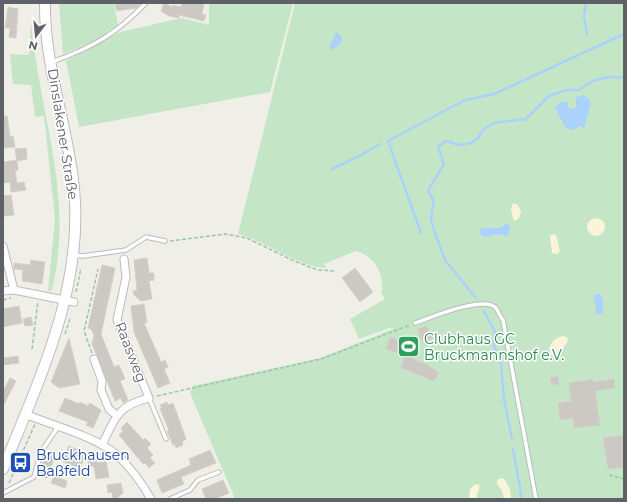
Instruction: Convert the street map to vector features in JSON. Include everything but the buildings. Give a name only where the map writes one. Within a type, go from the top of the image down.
[{"type":"main road","name":"Dinslakener Straße","points":[[3,469],[70,301],[78,256],[74,188],[51,62],[46,3]]},
{"type":"street","points":[[3,246],[14,290]]},
{"type":"street","name":"Raasweg","points":[[124,259],[126,277],[117,320],[149,398]]},
{"type":"street","points":[[3,291],[14,290],[70,301]]},
{"type":"street","points":[[94,359],[102,381],[101,390],[109,409],[116,415]]},
{"type":"street","points":[[102,445],[116,415],[128,405],[149,398]]},
{"type":"street","points":[[25,414],[102,445],[117,455],[134,473],[151,499]]},
{"type":"lane","points":[[51,62],[69,57],[101,41],[118,30],[146,3]]},
{"type":"lane","points":[[78,256],[126,250],[146,237],[165,241]]},
{"type":"lane","points":[[415,324],[470,305],[485,303],[495,307],[502,320],[536,499]]},
{"type":"lane","points":[[149,398],[166,439]]},
{"type":"lane","points":[[4,492],[34,477],[42,452],[58,427]]},
{"type":"lane","points":[[170,499],[190,490],[198,480],[219,472]]},
{"type":"path","points":[[165,241],[225,234],[247,238],[294,261],[318,270],[336,271]]},
{"type":"path","points":[[70,301],[78,256]]},
{"type":"path","points":[[94,359],[84,331],[98,269]]},
{"type":"path","points":[[32,349],[39,295]]},
{"type":"path","points":[[65,335],[70,316]]},
{"type":"path","points":[[149,398],[321,359],[415,324]]},
{"type":"path","points":[[4,492],[37,419]]},
{"type":"path","points":[[610,475],[624,479]]},
{"type":"green space","points":[[59,3],[114,3],[118,25],[99,39],[63,54]]},
{"type":"green space","points":[[209,3],[293,3],[270,92],[79,127],[66,61],[120,32],[182,18],[209,25]]},
{"type":"green space","points":[[295,3],[624,3],[624,499],[235,499],[190,393],[193,386],[320,358],[393,329],[392,327],[359,339],[350,319],[385,299],[381,293],[382,280],[377,267],[362,253],[356,251],[324,264],[326,268],[303,263],[260,242],[238,234]]},
{"type":"green space","points":[[31,21],[35,55],[58,188],[60,221],[58,255],[52,290],[48,291],[55,219],[44,116],[35,117],[31,85],[13,84],[10,54],[29,55]]},
{"type":"sand","points":[[513,203],[518,205],[521,212],[519,218],[515,221],[513,219],[511,209]]},
{"type":"sand","points":[[596,218],[602,221],[605,227],[602,233],[596,236],[590,233],[587,227],[590,221]]},
{"type":"sand","points":[[553,234],[556,235],[560,251],[557,254],[552,253],[550,236]]},
{"type":"sand","points":[[563,336],[568,338],[567,343],[558,355],[551,355],[549,349],[551,344],[554,340]]},
{"type":"sand","points":[[501,478],[504,479],[508,486],[511,499],[504,498],[502,491],[497,484],[497,480]]},
{"type":"sand","points":[[475,484],[480,485],[476,499],[469,499],[470,489]]},
{"type":"water","points":[[336,32],[342,37],[342,40],[339,45],[331,50],[329,48]]},
{"type":"water","points":[[583,95],[589,99],[591,103],[584,129],[581,126],[571,130],[566,128],[555,108],[556,106],[559,103],[568,102],[567,107],[572,109],[577,107],[575,101],[577,97]]},
{"type":"water","points":[[506,224],[510,225],[509,234],[506,236],[497,234],[484,237],[480,234],[479,230],[486,228],[500,228]]},
{"type":"water","points":[[596,294],[600,294],[603,301],[602,314],[595,314],[596,306],[593,298]]},
{"type":"waterway","points":[[586,3],[584,17],[587,34]]},
{"type":"waterway","points":[[421,233],[388,141],[465,100],[494,94],[624,34]]},
{"type":"waterway","points":[[475,297],[445,260],[432,224],[431,218],[434,201],[428,191],[444,164],[438,147],[446,141],[459,145],[471,143],[477,139],[484,129],[494,123],[526,119],[549,96],[567,90],[579,90],[593,81],[608,77],[619,78],[624,76]]},
{"type":"waterway","points":[[332,169],[380,144]]},
{"type":"waterway","points":[[484,311],[495,332],[494,346],[501,364],[504,399],[512,439]]},
{"type":"waterway","points":[[513,449],[522,499]]},
{"type":"place","name":"Clubhaus GC Bruckmannshof e.V.","points":[[408,347]]},
{"type":"place","name":"Bruckhausen Baßfeld","points":[[21,463]]}]
